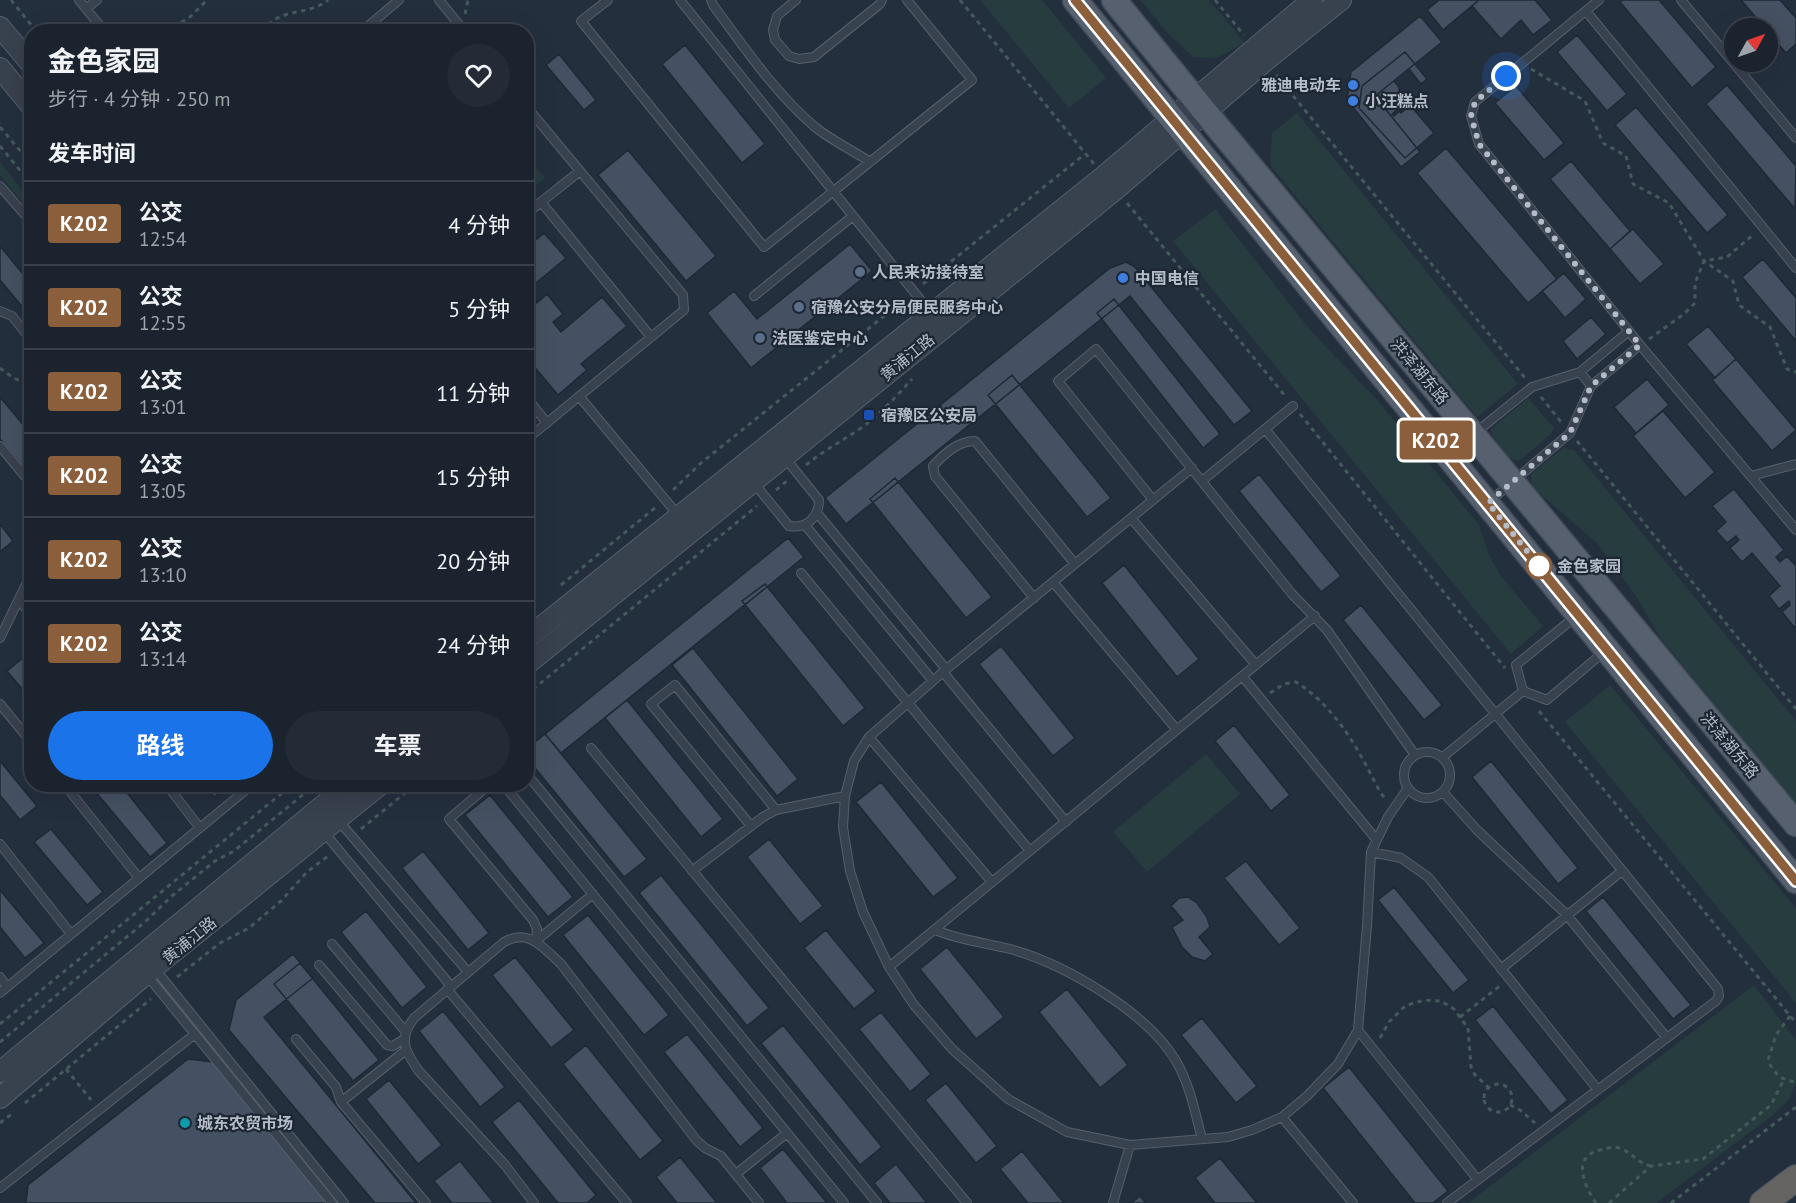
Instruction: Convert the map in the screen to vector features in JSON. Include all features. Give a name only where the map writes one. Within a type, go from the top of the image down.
[{"type":"highway","points":[[1763,1203],[1796,1178]]},
{"type":"main road","name":"洪泽湖东路","points":[[1075,0],[1796,881]]},
{"type":"main road","name":"洪泽湖东路","points":[[1114,0],[1796,824]]},
{"type":"street","name":"黄浦江路","points":[[534,658],[685,524],[1110,183],[1259,54],[1312,0]]},
{"type":"street","name":"黄浦江路","points":[[1259,54],[1341,0]]},
{"type":"street","points":[[0,27],[24,56]]},
{"type":"street","points":[[0,68],[24,97]]},
{"type":"street","name":"黄浦江路","points":[[534,633],[685,524],[753,482],[938,321]]},
{"type":"street","name":"黄浦江路","points":[[324,818],[344,792]]},
{"type":"street","name":"黄浦江路","points":[[0,1072],[145,964],[324,818],[368,792]]},
{"type":"street","name":"黄浦江路","points":[[0,1098],[145,964]]},
{"type":"lane","points":[[79,0],[98,24]]},
{"type":"lane","points":[[86,9],[97,0]]},
{"type":"lane","points":[[370,24],[399,0]]},
{"type":"lane","points":[[439,0],[458,24]]},
{"type":"lane","points":[[608,0],[581,21],[764,247],[972,80],[907,0]]},
{"type":"lane","points":[[680,0],[938,321]]},
{"type":"lane","points":[[711,0],[737,38],[790,103],[816,128],[870,162]]},
{"type":"lane","points":[[796,0],[777,15],[773,30],[775,40],[789,56],[799,59],[814,57],[882,0]]},
{"type":"lane","points":[[1598,0],[1475,102],[1471,116],[1479,144],[1640,345],[1796,530]]},
{"type":"lane","points":[[1682,0],[1796,138]]},
{"type":"lane","points":[[1586,11],[1796,268]]},
{"type":"lane","points":[[534,116],[683,295],[684,310],[534,434]]},
{"type":"lane","points":[[534,208],[580,171]]},
{"type":"lane","points":[[0,186],[24,214]]},
{"type":"lane","points":[[541,202],[651,337]]},
{"type":"lane","points":[[754,296],[853,216]]},
{"type":"lane","points":[[0,311],[12,316],[23,331]]},
{"type":"lane","points":[[1473,435],[1532,387],[1580,372],[1629,331]]},
{"type":"lane","points":[[1488,503],[1570,433],[1591,386],[1640,345]]},
{"type":"lane","points":[[1154,500],[1058,381],[1096,350],[1292,594],[1327,630],[1414,755]]},
{"type":"lane","points":[[1580,372],[1591,386]]},
{"type":"lane","points":[[579,396],[685,524]]},
{"type":"lane","points":[[1202,481],[1293,406]]},
{"type":"lane","points":[[534,407],[547,423]]},
{"type":"lane","points":[[1265,429],[1718,989],[1719,996],[1716,1001],[1448,1203]]},
{"type":"lane","points":[[1034,598],[935,476],[933,466],[941,458],[965,441],[975,441],[1075,564]]},
{"type":"lane","points":[[0,446],[24,475]]},
{"type":"lane","points":[[784,456],[817,497],[817,513],[1066,822]]},
{"type":"lane","points":[[1750,476],[1796,464]]},
{"type":"lane","points":[[1192,468],[944,671],[869,737],[854,761],[845,796],[843,827],[850,871],[863,912],[889,967],[914,1005],[952,1049],[1008,1099],[1067,1132],[1130,1145],[1228,1137],[1282,1117],[1307,1096],[1338,1064],[1358,1030],[1371,852],[1393,809],[1408,788]]},
{"type":"lane","points":[[753,482],[789,525],[801,527],[817,513]]},
{"type":"lane","points":[[1131,518],[1256,665]]},
{"type":"lane","points":[[805,525],[933,681]]},
{"type":"lane","points":[[801,573],[1030,851]]},
{"type":"lane","points":[[1053,582],[1177,730]]},
{"type":"lane","points":[[0,638],[24,589]]},
{"type":"lane","points":[[19,600],[24,606]]},
{"type":"lane","points":[[1523,691],[1516,665],[1578,614]]},
{"type":"lane","points":[[889,967],[1315,616]]},
{"type":"lane","points":[[0,617],[7,625]]},
{"type":"lane","points":[[1523,691],[1547,700],[1606,649]]},
{"type":"lane","points":[[1242,676],[1376,839]]},
{"type":"lane","points":[[751,826],[651,704],[675,685],[776,810]]},
{"type":"lane","points":[[1443,757],[1523,691]]},
{"type":"lane","points":[[0,704],[24,734]]},
{"type":"lane","points":[[869,737],[992,882]]},
{"type":"lane","points":[[591,748],[967,1203]]},
{"type":"lane","points":[[1428,751],[1443,757],[1451,773],[1443,792],[1428,798],[1420,797],[1408,788],[1404,781],[1405,766],[1414,755],[1428,751]]},
{"type":"lane","points":[[534,783],[877,1203]]},
{"type":"lane","points":[[70,792],[139,878]]},
{"type":"lane","points":[[172,792],[200,828]]},
{"type":"lane","points":[[0,993],[243,792]]},
{"type":"lane","points":[[480,792],[448,819],[533,920],[537,929],[536,941]]},
{"type":"lane","points":[[509,792],[844,1203]]},
{"type":"lane","points":[[1443,792],[1477,830],[1567,915],[1667,1038]]},
{"type":"lane","points":[[692,871],[776,810],[845,796]]},
{"type":"lane","points":[[324,818],[352,836],[468,972]]},
{"type":"lane","points":[[324,818],[337,848],[627,1203]]},
{"type":"lane","points":[[0,844],[71,934]]},
{"type":"lane","points":[[1371,852],[1401,858],[1428,877],[1598,1090]]},
{"type":"lane","points":[[1501,969],[1622,871]]},
{"type":"lane","points":[[536,941],[592,894]]},
{"type":"lane","points":[[935,930],[957,939],[1011,950],[1044,962],[1105,994],[1143,1022],[1161,1040],[1176,1061],[1191,1095],[1202,1139]]},
{"type":"lane","points":[[319,965],[387,1045],[393,1046],[405,1035],[414,1018],[449,987],[512,938],[520,936],[536,941],[576,981],[697,1141],[721,1156],[759,1203]]},
{"type":"lane","points":[[332,944],[405,1035],[406,1050],[418,1071],[505,1165],[534,1203]]},
{"type":"lane","points":[[145,964],[168,985],[345,1203]]},
{"type":"lane","points":[[145,964],[160,992],[333,1203]]},
{"type":"lane","points":[[0,977],[8,987]]},
{"type":"lane","points":[[1358,1030],[1478,1180]]},
{"type":"lane","points":[[0,1188],[195,1034]]},
{"type":"lane","points":[[296,1039],[336,1088],[341,1102],[426,1203]]},
{"type":"lane","points":[[341,1102],[406,1050]]},
{"type":"lane","points":[[1282,1117],[1353,1203]]},
{"type":"lane","points":[[736,1174],[787,1133]]},
{"type":"lane","points":[[1113,1203],[1130,1145]]},
{"type":"path","points":[[11,0],[30,24]]},
{"type":"path","points":[[178,24],[191,16],[207,0]]},
{"type":"path","points":[[270,24],[276,18],[290,12],[310,10],[321,6],[328,0]]},
{"type":"path","points":[[960,0],[1796,1023]]},
{"type":"path","points":[[1215,0],[1796,709]]},
{"type":"path","points":[[1522,64],[1585,101],[1603,143],[1626,156],[1633,184],[1669,203],[1704,261],[1733,281],[1739,304],[1770,327],[1787,369],[1796,372]]},
{"type":"path","points":[[0,127],[24,156]]},
{"type":"path","points":[[0,146],[24,175]]},
{"type":"path","points":[[553,592],[651,512],[701,463],[1085,154]]},
{"type":"path","points":[[1704,261],[1727,257],[1762,227]]},
{"type":"path","points":[[1640,345],[1684,315],[1695,303],[1695,283],[1704,261]]},
{"type":"path","points":[[0,368],[24,383]]},
{"type":"path","points":[[534,688],[823,451],[861,427],[890,403],[917,374]]},
{"type":"path","points":[[1260,698],[1284,684],[1296,682],[1309,690],[1333,715],[1350,738],[1381,794],[1393,809]]},
{"type":"path","points":[[0,1024],[283,792]]},
{"type":"path","points":[[0,1042],[146,921],[173,895],[215,861],[234,851],[306,792]]},
{"type":"path","points":[[352,836],[406,792]]},
{"type":"path","points":[[168,985],[219,943],[249,928],[281,901],[307,872],[337,848]]},
{"type":"path","points":[[1460,1017],[1509,979]]},
{"type":"path","points":[[0,1124],[160,992]]},
{"type":"path","points":[[1373,1050],[1389,1022],[1405,1006],[1424,1000],[1441,1001],[1454,1009],[1468,1028],[1471,1066],[1475,1076],[1489,1088]]},
{"type":"path","points":[[1790,1016],[1776,1035],[1768,1060],[1772,1069],[1783,1081],[1796,1083]]},
{"type":"path","points":[[66,1069],[99,1110]]},
{"type":"path","points":[[1596,1203],[1588,1191],[1582,1163],[1591,1153],[1616,1147],[1641,1164],[1652,1166],[1703,1159],[1770,1105],[1783,1081]]},
{"type":"path","points":[[1498,1085],[1506,1088],[1511,1096],[1510,1105],[1499,1112],[1487,1107],[1484,1100],[1486,1091],[1498,1085]]},
{"type":"path","points":[[1510,1105],[1530,1117],[1542,1132]]},
{"type":"path","points":[[1671,1203],[1796,1107]]},
{"type":"path","points":[[1609,1203],[1652,1166]]},
{"type":"green space","points":[[980,0],[1042,0],[1106,78],[1069,108]]},
{"type":"green space","points":[[1141,0],[1209,0],[1245,43],[1216,58],[1193,57],[1164,29]]},
{"type":"green space","points":[[1297,113],[1518,384],[1477,417],[1270,165],[1272,133]]},
{"type":"green space","points":[[0,162],[24,192],[24,204],[0,175]]},
{"type":"green space","points":[[534,165],[545,178],[534,187]]},
{"type":"green space","points":[[1215,209],[1310,330],[1379,402],[1479,525],[1489,555],[1501,576],[1543,626],[1511,654],[1173,241]]},
{"type":"green space","points":[[1528,398],[1554,428],[1551,434],[1519,461],[1508,458],[1492,435],[1491,429]]},
{"type":"green space","points":[[1563,448],[1574,450],[1796,721],[1796,806],[1659,636],[1636,596],[1597,543],[1532,487],[1531,474]]},
{"type":"green space","points":[[1610,685],[1796,908],[1796,1003],[1565,722]]},
{"type":"green space","points":[[1206,754],[1240,794],[1147,872],[1113,832]]},
{"type":"green space","points":[[1754,985],[1796,1040],[1796,1082],[1790,1098],[1773,1115],[1656,1203],[1468,1203]]},
{"type":"building","points":[[1439,0],[1479,0],[1443,30],[1427,10]]},
{"type":"building","points":[[1479,0],[1535,0],[1552,20],[1533,35],[1521,20],[1501,39],[1472,6]]},
{"type":"building","points":[[1623,0],[1659,0],[1716,67],[1692,88],[1620,2]]},
{"type":"building","points":[[1741,0],[1780,0],[1796,18],[1796,44],[1786,53],[1778,44],[1778,18],[1756,18]]},
{"type":"building","points":[[1420,16],[1442,42],[1375,96],[1420,152],[1401,167],[1347,100],[1351,72]]},
{"type":"building","points":[[1577,35],[1627,94],[1607,111],[1557,52]]},
{"type":"building","points":[[685,45],[765,144],[742,163],[662,64]]},
{"type":"building","points":[[1405,52],[1427,79],[1421,84],[1409,69],[1394,81],[1399,87],[1399,95],[1403,95],[1403,104],[1396,107],[1398,109],[1392,114],[1394,116],[1400,111],[1401,113],[1410,105],[1434,133],[1405,158],[1359,108],[1362,86]]},
{"type":"building","points":[[559,54],[596,100],[584,110],[546,65]]},
{"type":"building","points":[[1727,85],[1796,166],[1795,209],[1706,104]]},
{"type":"building","points":[[1516,86],[1564,143],[1544,160],[1495,103]]},
{"type":"building","points":[[1636,107],[1728,215],[1707,233],[1615,125]]},
{"type":"building","points":[[1446,148],[1557,279],[1528,303],[1417,173]]},
{"type":"building","points":[[628,150],[716,256],[686,281],[598,175]]},
{"type":"building","points":[[1571,161],[1630,231],[1610,249],[1550,179]]},
{"type":"building","points":[[1633,229],[1664,264],[1640,284],[1610,249]]},
{"type":"building","points":[[544,233],[566,258],[536,283],[534,281],[534,241]]},
{"type":"building","points":[[850,244],[872,271],[751,368],[707,313],[734,291],[757,319]]},
{"type":"building","points":[[0,246],[24,275],[24,309],[0,280]]},
{"type":"building","points":[[1763,259],[1796,298],[1796,341],[1742,277]]},
{"type":"building","points":[[1126,262],[1135,267],[1252,411],[1234,425],[1130,296],[846,524],[825,498],[1110,268]]},
{"type":"building","points":[[1564,273],[1586,299],[1565,318],[1542,291]]},
{"type":"building","points":[[547,294],[563,314],[553,322],[561,332],[602,297],[627,326],[581,364],[587,370],[558,395],[534,366],[534,299],[537,303]]},
{"type":"building","points":[[1114,299],[1220,434],[1203,448],[1097,313]]},
{"type":"building","points":[[1591,317],[1606,334],[1577,359],[1563,341]]},
{"type":"building","points":[[1708,326],[1736,359],[1715,378],[1686,344]]},
{"type":"building","points":[[1736,359],[1796,430],[1772,451],[1712,380]]},
{"type":"building","points":[[1012,375],[1111,498],[1087,517],[988,395]]},
{"type":"building","points":[[1647,379],[1669,405],[1636,433],[1614,407]]},
{"type":"building","points":[[0,397],[24,426],[24,468],[0,439]]},
{"type":"building","points":[[1663,411],[1715,472],[1685,498],[1633,436]]},
{"type":"building","points":[[1259,474],[1341,576],[1321,592],[1239,491]]},
{"type":"building","points":[[895,478],[992,597],[966,618],[870,499]]},
{"type":"building","points":[[1734,489],[1784,550],[1776,557],[1780,562],[1787,556],[1796,566],[1796,626],[1794,627],[1782,612],[1790,605],[1789,601],[1779,609],[1769,596],[1780,586],[1752,553],[1742,562],[1730,548],[1739,540],[1736,536],[1727,543],[1716,531],[1726,522],[1712,506]]},
{"type":"building","points":[[0,524],[13,541],[0,552]]},
{"type":"building","points":[[788,538],[804,557],[561,753],[545,734]]},
{"type":"building","points":[[1124,565],[1199,659],[1177,677],[1102,583]]},
{"type":"building","points":[[765,584],[865,708],[843,726],[742,601]]},
{"type":"building","points":[[1361,605],[1442,705],[1424,720],[1343,620]]},
{"type":"building","points":[[1001,646],[1075,738],[1053,756],[979,664]]},
{"type":"building","points":[[693,648],[798,779],[777,796],[672,665]]},
{"type":"building","points":[[24,657],[24,691],[7,671]]},
{"type":"building","points":[[627,700],[723,819],[701,837],[605,718]]},
{"type":"building","points":[[1234,725],[1290,795],[1271,811],[1215,741]]},
{"type":"building","points":[[545,734],[647,859],[624,877],[534,767],[534,743]]},
{"type":"building","points":[[0,761],[37,806],[20,820],[0,795]]},
{"type":"building","points":[[1491,761],[1578,868],[1558,884],[1472,777]]},
{"type":"building","points":[[881,782],[958,878],[933,897],[856,802]]},
{"type":"building","points":[[96,792],[126,792],[167,843],[150,857]]},
{"type":"building","points":[[210,792],[220,792],[214,797]]},
{"type":"building","points":[[490,795],[573,897],[548,917],[465,815]]},
{"type":"building","points":[[51,829],[103,892],[87,905],[34,842]]},
{"type":"building","points":[[769,839],[823,906],[800,924],[747,857]]},
{"type":"building","points":[[423,851],[489,933],[468,950],[402,868]]},
{"type":"building","points":[[1246,861],[1300,928],[1279,945],[1224,878]]},
{"type":"building","points":[[661,875],[769,1008],[747,1026],[639,893]]},
{"type":"building","points":[[1394,887],[1469,980],[1453,993],[1378,900]]},
{"type":"building","points":[[0,890],[44,943],[25,958],[0,927]]},
{"type":"building","points":[[1188,897],[1197,903],[1207,917],[1210,927],[1199,937],[1213,954],[1205,961],[1192,957],[1182,947],[1172,927],[1183,920],[1171,906],[1179,898]]},
{"type":"building","points":[[1603,897],[1691,1005],[1673,1019],[1586,911]]},
{"type":"building","points":[[366,911],[427,987],[402,1008],[341,932]]},
{"type":"building","points":[[588,915],[669,1015],[644,1035],[563,935]]},
{"type":"building","points":[[826,930],[876,991],[854,1009],[804,948]]},
{"type":"building","points":[[947,947],[1004,1017],[976,1039],[920,969]]},
{"type":"building","points":[[293,954],[313,978],[264,1017],[416,1203],[375,1203],[229,1030],[236,1000]]},
{"type":"building","points":[[515,957],[574,1030],[551,1048],[492,975]]},
{"type":"building","points":[[300,963],[379,1060],[353,1081],[274,984]]},
{"type":"building","points":[[1067,989],[1128,1065],[1100,1088],[1039,1012]]},
{"type":"building","points":[[1493,1006],[1568,1100],[1551,1114],[1475,1020]]},
{"type":"building","points":[[443,1011],[505,1087],[480,1107],[419,1031]]},
{"type":"building","points":[[881,1012],[931,1074],[910,1092],[859,1029]]},
{"type":"building","points":[[1202,1018],[1257,1086],[1236,1103],[1181,1035]]},
{"type":"building","points":[[783,1025],[882,1147],[860,1165],[761,1043]]},
{"type":"building","points":[[687,1034],[763,1128],[740,1147],[664,1052]]},
{"type":"building","points":[[586,1045],[663,1141],[640,1160],[563,1064]]},
{"type":"building","name":"城东农贸市场","points":[[188,1059],[214,1062],[328,1203],[26,1203],[28,1185]]},
{"type":"building","points":[[1349,1067],[1448,1191],[1433,1203],[1415,1203],[1323,1088]]},
{"type":"building","points":[[389,1080],[442,1145],[418,1164],[366,1099]]},
{"type":"building","points":[[946,1083],[997,1146],[976,1163],[925,1100]]},
{"type":"building","points":[[519,1100],[596,1195],[587,1203],[558,1203],[492,1122]]},
{"type":"building","points":[[783,1149],[827,1203],[787,1203],[760,1168]]},
{"type":"building","points":[[1022,1151],[1064,1203],[1028,1203],[1000,1169]]},
{"type":"building","points":[[680,1157],[717,1203],[677,1203],[656,1177]]},
{"type":"building","points":[[1220,1158],[1257,1203],[1215,1203],[1195,1178]]},
{"type":"building","points":[[460,1161],[494,1203],[452,1203],[434,1181]]},
{"type":"building","points":[[896,1164],[927,1203],[890,1203],[874,1183]]},
{"type":"building","points":[[1140,1196],[1146,1203],[1131,1203]]},
{"type":"bus line","name":"K202","points":[[1075,0],[1796,881]]},
{"type":"place","name":"雅迪电动车","points":[[1353,85]]},
{"type":"place","name":"小汪糕点","points":[[1353,101]]},
{"type":"place","name":"人民来访接待室","points":[[860,272]]},
{"type":"place","name":"中国电信","points":[[1123,278]]},
{"type":"place","name":"宿豫公安分局便民服务中心","points":[[799,307]]},
{"type":"place","name":"法医鉴定中心","points":[[760,338]]},
{"type":"place","name":"宿豫区公安局","points":[[869,415]]},
{"type":"place","name":"金色家园","points":[[1539,566]]},
{"type":"place","name":"城东农贸市场","points":[[185,1123]]},
{"type":"route","points":[[1506,76],[1475,102],[1471,116],[1479,144],[1640,345],[1591,386],[1570,433],[1488,503],[1539,566]]}]
